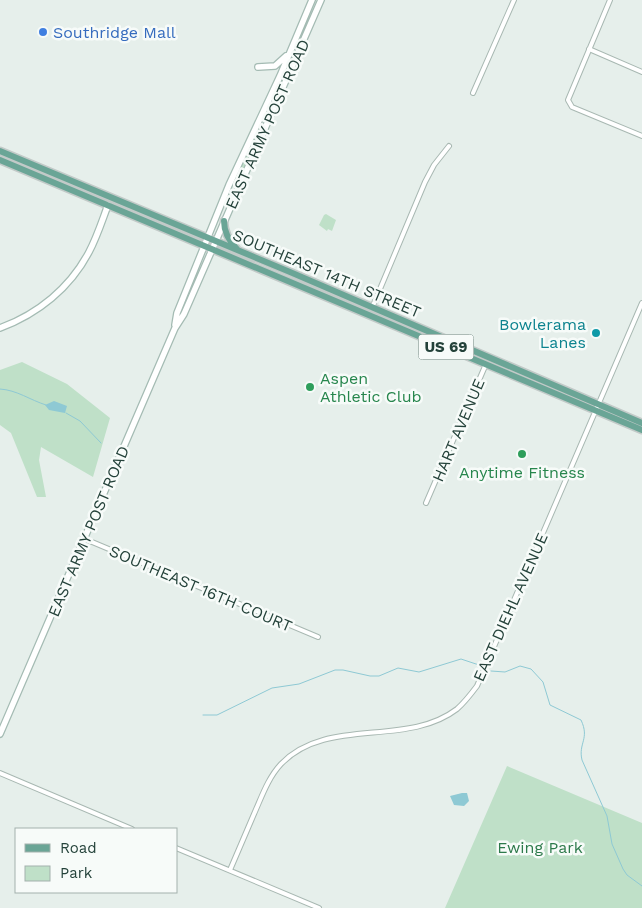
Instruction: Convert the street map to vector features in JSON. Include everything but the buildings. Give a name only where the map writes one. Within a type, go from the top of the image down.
[{"type":"main road","name":"EAST ARMY POST ROAD","points":[[175,328],[177,313],[203,245],[312,0]]},
{"type":"main road","name":"EAST ARMY POST ROAD","points":[[0,734],[175,328],[184,314],[320,1]]},
{"type":"main road","points":[[258,67],[275,66],[289,52]]},
{"type":"main road","name":"SOUTHEAST 14TH STREET","points":[[0,151],[489,357],[642,430]]},
{"type":"main road","name":"SOUTHEAST 14TH STREET","points":[[0,160],[486,364],[642,423]]},
{"type":"main road","points":[[0,328],[33,312],[53,297],[71,279],[89,252],[108,205]]},
{"type":"main road","points":[[224,221],[230,242],[240,252]]},
{"type":"street","points":[[473,93],[514,0]]},
{"type":"street","points":[[610,0],[569,97],[570,103],[578,109],[642,136]]},
{"type":"street","points":[[589,50],[642,72]]},
{"type":"street","points":[[369,315],[425,182],[434,165],[449,146]]},
{"type":"street","name":"EAST DIEHL AVENUE","points":[[230,870],[267,784],[282,763],[294,753],[309,744],[325,739],[422,724],[451,713],[466,700],[482,676],[642,302]]},
{"type":"street","name":"HART AVENUE","points":[[426,503],[489,357]]},
{"type":"street","name":"SOUTHEAST 16TH COURT","points":[[85,539],[318,637]]},
{"type":"street","points":[[0,773],[130,828]]},
{"type":"street","points":[[178,849],[319,908]]},
{"type":"green space","points":[[263,118],[257,139],[234,193],[246,153]]},
{"type":"green space","points":[[326,214],[336,220],[332,231],[328,229],[327,231],[319,225]]},
{"type":"green space","points":[[22,362],[67,384],[110,418],[93,477],[41,447],[39,460],[46,497],[37,497],[11,433],[0,425],[0,370]]},
{"type":"green space","name":"Ewing Park","points":[[507,766],[642,823],[642,908],[445,908]]},
{"type":"water","points":[[54,401],[67,406],[65,413],[49,410],[45,405]]},
{"type":"water","points":[[467,793],[469,801],[464,806],[454,805],[450,796]]},
{"type":"waterway","points":[[0,389],[18,393],[46,405]]},
{"type":"waterway","points":[[66,413],[80,421],[101,443]]},
{"type":"waterway","points":[[203,715],[217,715],[272,688],[299,684],[335,670],[379,676],[398,668],[419,672],[461,659],[482,666]]},
{"type":"waterway","points":[[491,671],[505,672],[520,666],[531,669],[543,682],[550,705],[581,720],[584,732],[581,749],[582,760],[607,816],[612,844],[627,875],[642,886]]},
{"type":"place","name":"Southridge Mall","points":[[43,32]]},
{"type":"place","name":"Bowlerama Lanes","points":[[596,333]]},
{"type":"place","name":"Aspen Athletic Club","points":[[310,387]]},
{"type":"place","name":"Anytime Fitness","points":[[522,454]]}]
